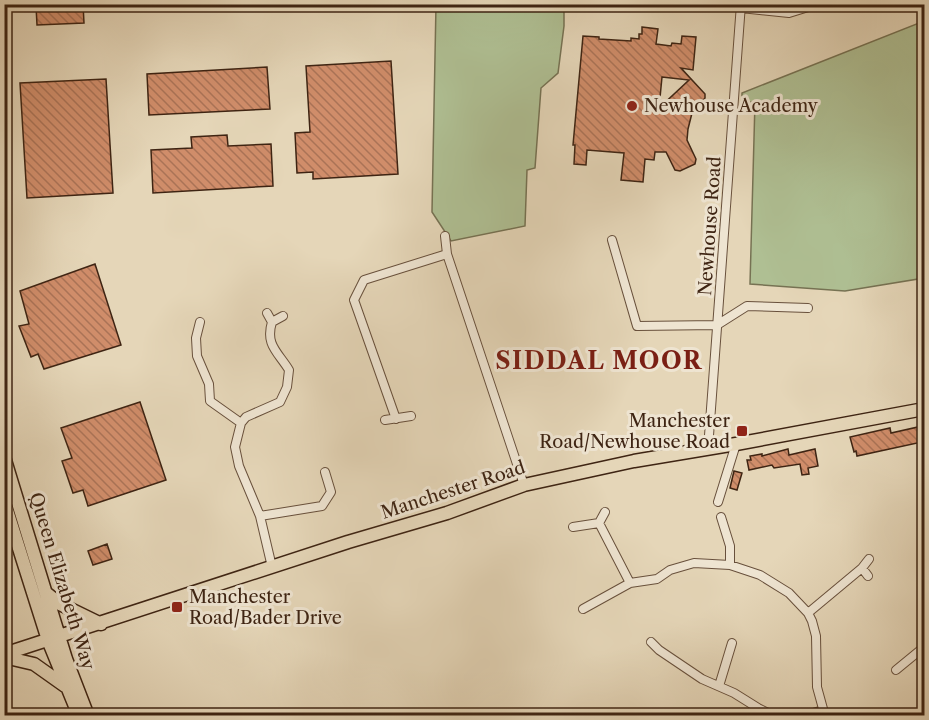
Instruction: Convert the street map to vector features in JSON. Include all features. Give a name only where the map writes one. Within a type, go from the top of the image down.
[{"type":"main road","name":"Manchester Road","points":[[4,656],[348,542],[447,513],[524,485],[634,461],[924,409]]},
{"type":"main road","name":"Queen Elizabeth Way","points":[[4,457],[46,593],[54,639],[66,686],[79,716]]},
{"type":"main road","name":"Queen Elizabeth Way","points":[[4,501],[54,639],[88,716]]},
{"type":"main road","points":[[46,593],[60,604],[101,624]]},
{"type":"main road","points":[[4,656],[34,664],[66,686]]},
{"type":"street","points":[[741,6],[789,13],[818,4]]},
{"type":"street","name":"Newhouse Road","points":[[708,449],[741,6]]},
{"type":"street","points":[[445,236],[447,254],[524,485]]},
{"type":"street","points":[[612,240],[637,326],[717,325],[747,306],[808,308]]},
{"type":"street","points":[[396,419],[354,300],[364,280],[447,254]]},
{"type":"street","points":[[267,313],[272,322]]},
{"type":"street","points":[[272,567],[260,516],[239,466],[235,447],[241,423],[246,417],[280,402],[287,387],[289,370],[270,345],[269,331],[272,322],[283,315]]},
{"type":"street","points":[[200,322],[196,338],[197,356],[209,384],[210,402],[241,423]]},
{"type":"street","points":[[385,420],[411,416]]},
{"type":"street","points":[[718,502],[736,444]]},
{"type":"street","points":[[260,516],[322,506],[331,492],[325,472]]},
{"type":"street","points":[[599,523],[605,512]]},
{"type":"street","points":[[721,517],[730,531],[730,565]]},
{"type":"street","points":[[573,527],[599,523]]},
{"type":"street","points":[[599,523],[630,583]]},
{"type":"street","points":[[808,613],[862,568],[869,559]]},
{"type":"street","points":[[583,609],[630,583],[657,579],[670,570],[694,563],[730,565],[775,583],[789,593],[808,613],[815,628],[815,672],[824,713],[803,716]]},
{"type":"street","points":[[862,568],[868,576]]},
{"type":"street","points":[[651,642],[683,668],[774,716]]},
{"type":"street","points":[[719,687],[732,643]]},
{"type":"street","points":[[896,670],[924,647]]},
{"type":"green space","points":[[436,5],[564,5],[564,26],[558,73],[541,88],[535,168],[527,170],[525,226],[451,241],[432,212]]},
{"type":"green space","points":[[924,21],[924,278],[845,291],[750,284],[755,102],[742,102],[742,93]]},
{"type":"building","points":[[83,4],[84,23],[37,25],[36,6]]},
{"type":"building","points":[[642,27],[658,29],[656,44],[671,46],[672,43],[681,44],[682,36],[696,37],[693,70],[681,68],[705,94],[705,98],[692,113],[688,129],[687,140],[696,159],[695,164],[680,171],[675,170],[666,152],[655,152],[654,160],[645,159],[643,182],[621,180],[624,153],[587,150],[586,165],[574,164],[575,145],[573,145],[583,36],[631,41],[631,38],[639,39],[639,34],[642,34]],"holes":[[[662,77],[689,80],[659,108]]]},
{"type":"building","points":[[391,61],[398,174],[313,179],[313,172],[297,173],[295,133],[310,132],[306,66]]},
{"type":"building","points":[[267,67],[270,109],[149,115],[147,74]]},
{"type":"building","points":[[106,79],[113,193],[27,198],[20,83]]},
{"type":"building","points":[[227,135],[228,146],[271,144],[273,186],[153,193],[151,150],[192,148],[191,137]]},
{"type":"building","points":[[95,264],[121,345],[44,369],[38,354],[31,357],[19,326],[29,324],[20,291]]},
{"type":"building","points":[[140,402],[166,480],[88,506],[83,490],[73,493],[62,461],[72,458],[61,428]]},
{"type":"building","points":[[918,427],[922,442],[857,456],[850,437],[890,428],[891,433]]},
{"type":"building","points":[[788,449],[789,455],[815,449],[818,466],[808,468],[809,474],[802,475],[800,464],[774,468],[772,465],[749,470],[747,460],[751,460],[750,456],[762,454],[762,456]]},
{"type":"building","points":[[734,471],[742,473],[737,490],[730,488]]},
{"type":"building","points":[[107,544],[112,559],[93,565],[88,551]]},
{"type":"waterway","points":[[653,716],[655,711],[663,716]]},
{"type":"place","name":"Newhouse Academy","points":[[632,106]]},
{"type":"place","name":"Manchester Road/Newhouse Road","points":[[742,431]]},
{"type":"place","name":"Manchester Road/Bader Drive","points":[[177,607]]},
{"type":"district","name":"SIDDAL MOOR","points":[[599,360]]}]
